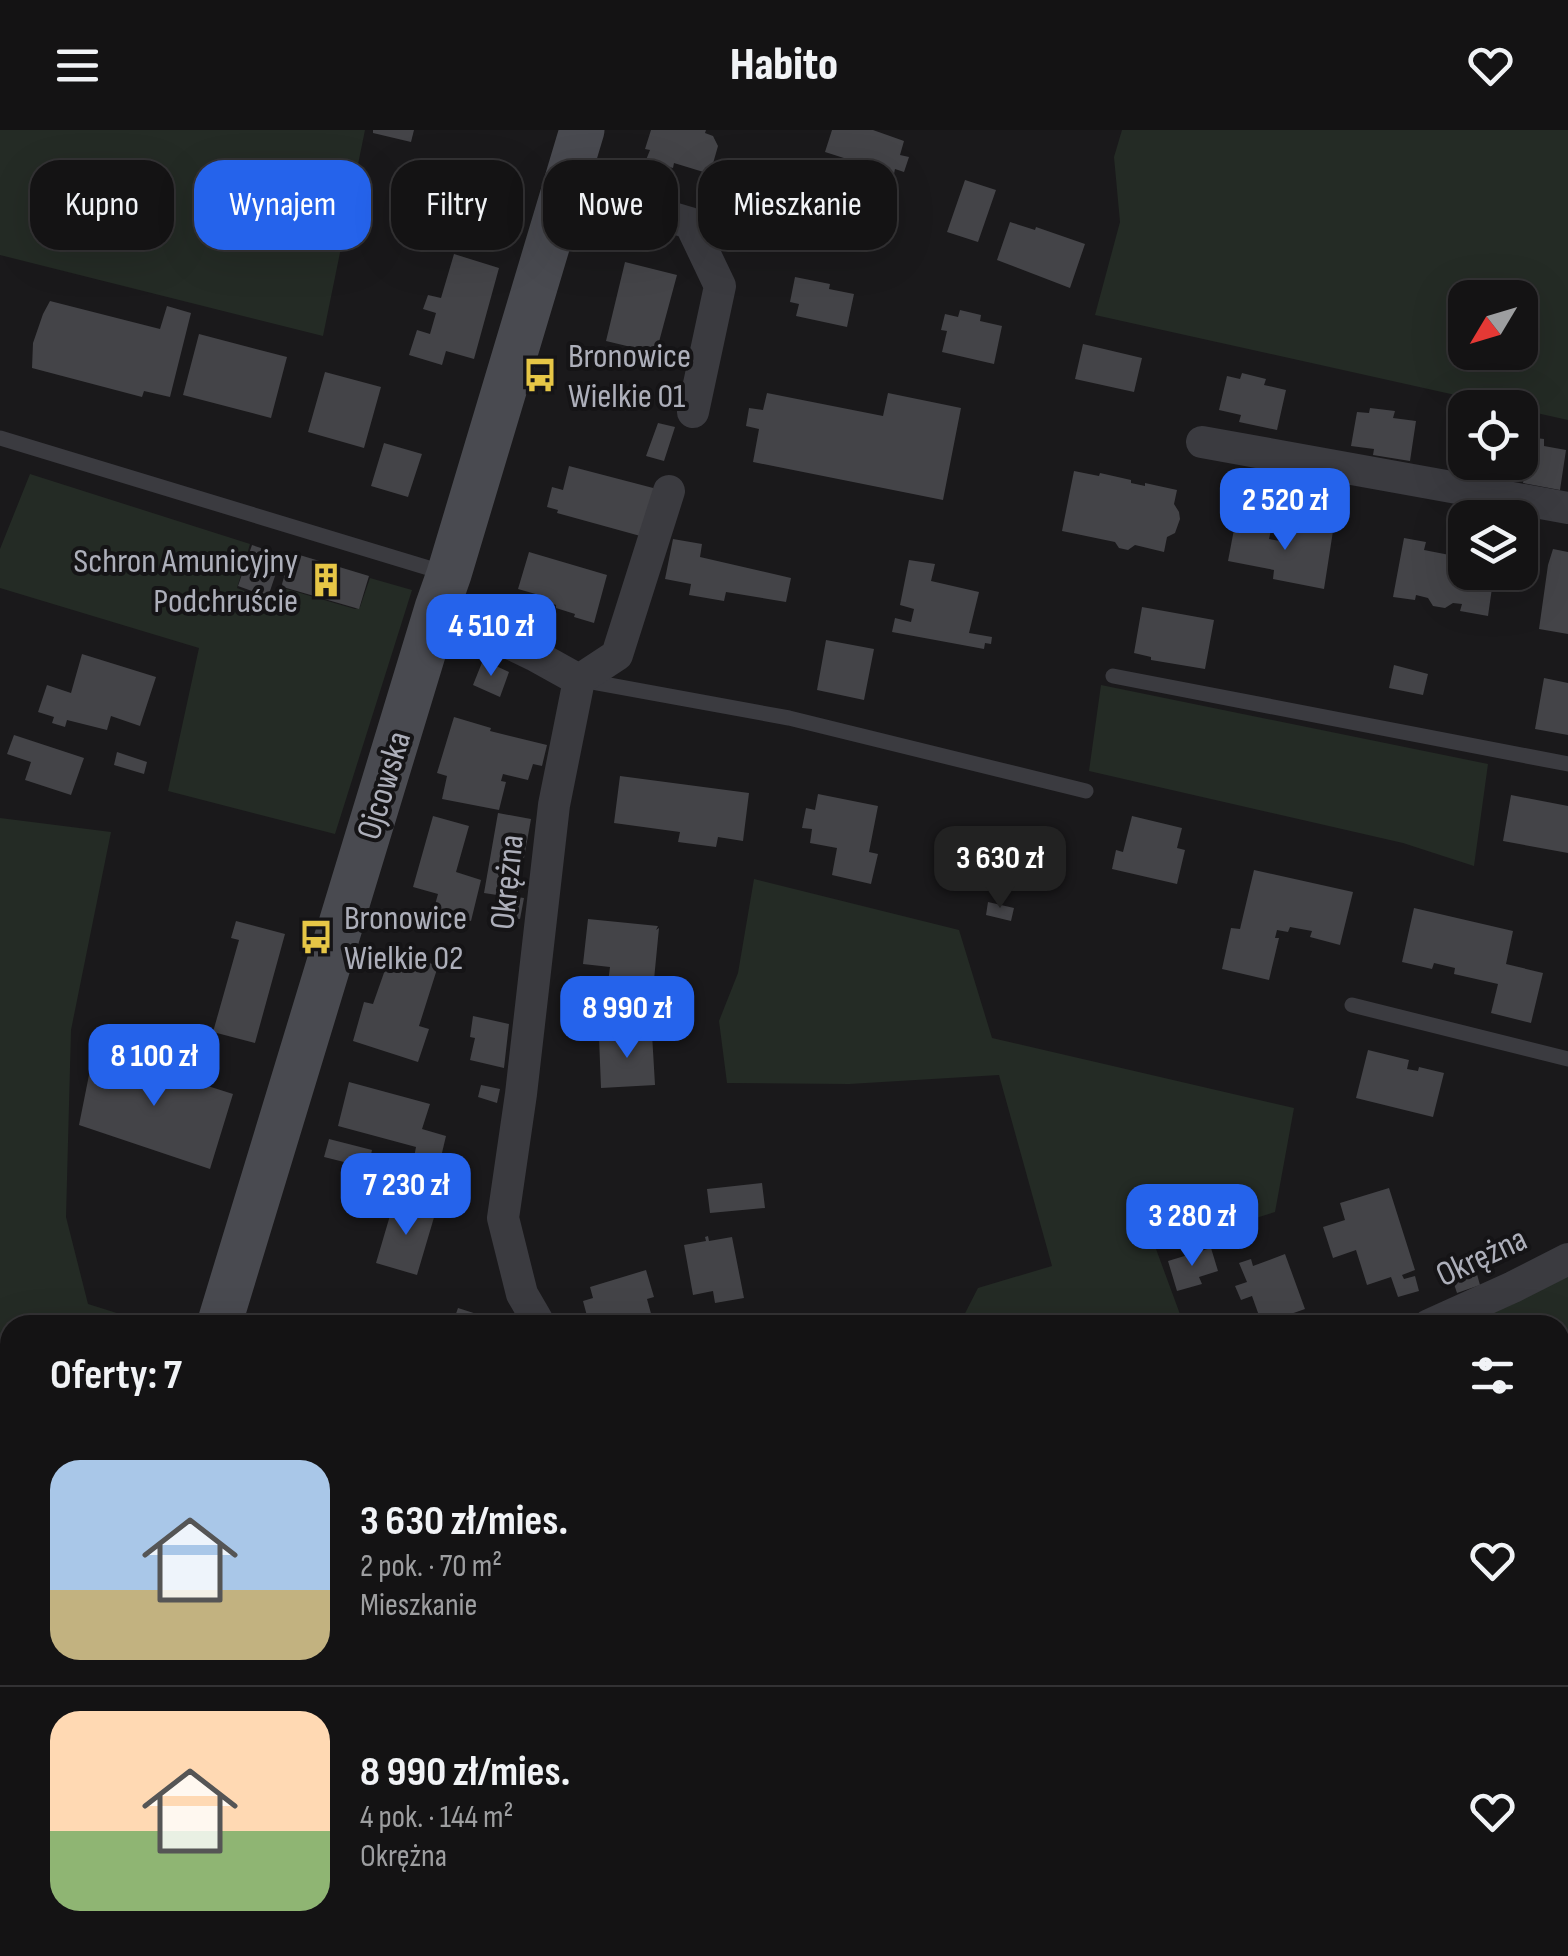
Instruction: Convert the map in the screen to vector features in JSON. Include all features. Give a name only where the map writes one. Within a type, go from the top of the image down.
[{"type":"street","name":"Ojcowska","points":[[573,160],[582,130]]},
{"type":"street","points":[[678,220],[690,224],[720,286],[693,412]]},
{"type":"street","name":"Ojcowska","points":[[223,1315],[546,250]]},
{"type":"street","points":[[1202,442],[1568,508]]},
{"type":"street","points":[[443,591],[579,680],[617,655],[669,491]]},
{"type":"street","name":"Okrężna","points":[[534,1315],[522,1294],[503,1218],[522,1094],[554,804],[579,680]]},
{"type":"street","name":"Okrężna","points":[[1451,1315],[1568,1259]]},
{"type":"lane","points":[[0,438],[443,591]]},
{"type":"lane","points":[[1113,676],[1568,764]]},
{"type":"lane","points":[[579,680],[789,718],[1086,791]]},
{"type":"lane","points":[[1352,1005],[1568,1059]]},
{"type":"shaded area","points":[[0,130],[365,130],[359,160],[194,160],[194,250],[341,250],[323,336],[0,255]]},
{"type":"shaded area","points":[[1122,130],[1568,130],[1568,420],[1538,413],[1538,390],[1448,390],[1448,393],[1095,315],[1120,222],[1114,157]]},
{"type":"shaded area","points":[[30,474],[250,544],[237,588],[277,604],[283,588],[355,609],[360,607],[370,578],[412,590],[335,834],[168,791],[199,648],[0,588],[0,549]]},
{"type":"shaded area","points":[[1101,685],[1488,764],[1474,866],[1403,843],[1089,771]]},
{"type":"shaded area","points":[[0,818],[111,832],[71,1030],[66,1217],[88,1304],[123,1315],[0,1315]]},
{"type":"shaded area","points":[[754,879],[959,930],[992,1038],[1294,1108],[1275,1212],[1156,1249],[1180,1315],[964,1315],[978,1288],[1052,1266],[999,1075],[849,1084],[727,1083],[719,1021],[738,973]]},
{"type":"shaded area","points":[[1568,1276],[1568,1315],[1488,1315]]},
{"type":"building","points":[[373,130],[414,130],[411,142]]},
{"type":"building","points":[[651,130],[706,130],[718,146],[714,160],[698,160],[698,170],[678,164],[678,160],[646,160],[650,150],[645,149]]},
{"type":"building","points":[[832,130],[873,130],[904,141],[900,155],[909,157],[904,172],[897,170],[897,160],[850,160],[825,152]]},
{"type":"building","points":[[965,180],[996,190],[978,242],[947,232]]},
{"type":"building","points":[[1010,222],[1085,244],[1070,288],[997,260]]},
{"type":"building","points":[[454,254],[499,268],[474,359],[446,351],[442,365],[409,355],[417,330],[430,334],[436,313],[423,309],[428,295],[441,298]]},
{"type":"building","points":[[625,262],[677,275],[656,353],[606,341]]},
{"type":"building","points":[[795,277],[854,294],[847,327],[796,316],[799,304],[790,302]]},
{"type":"building","points":[[50,301],[160,329],[167,306],[191,313],[170,397],[144,391],[142,397],[32,368],[33,343]]},
{"type":"building","points":[[960,310],[981,315],[980,321],[1002,326],[994,364],[942,352],[947,331],[941,330],[945,314],[958,317]]},
{"type":"building","points":[[199,334],[287,357],[271,418],[183,395]]},
{"type":"building","points":[[1083,344],[1142,358],[1134,392],[1075,379]]},
{"type":"building","points":[[325,372],[381,387],[364,448],[308,432]]},
{"type":"building","points":[[1242,373],[1266,379],[1264,385],[1286,390],[1277,430],[1239,422],[1241,415],[1219,410],[1227,376],[1240,379]]},
{"type":"building","points":[[767,393],[883,416],[888,393],[961,408],[943,500],[753,462],[759,429],[746,426],[749,408],[763,410]]},
{"type":"building","points":[[1370,408],[1395,411],[1393,418],[1416,421],[1410,461],[1373,455],[1374,449],[1351,446],[1357,412],[1369,413]]},
{"type":"building","points":[[658,423],[675,427],[664,461],[646,456]]},
{"type":"building","points":[[1538,438],[1544,439],[1544,446],[1566,450],[1560,490],[1523,483],[1538,480]]},
{"type":"building","points":[[384,443],[422,454],[408,497],[371,486]]},
{"type":"building","points":[[569,466],[657,489],[644,537],[547,507],[552,487],[563,490]]},
{"type":"building","points":[[1074,471],[1177,490],[1174,504],[1180,519],[1175,533],[1167,537],[1164,552],[1135,545],[1128,550],[1119,548],[1115,542],[1062,531]]},
{"type":"building","points":[[1283,522],[1333,531],[1324,589],[1273,579],[1274,570],[1228,561],[1235,524],[1271,530],[1269,539],[1280,541]]},
{"type":"building","points":[[1404,538],[1426,542],[1424,550],[1448,555],[1448,590],[1492,590],[1488,616],[1460,611],[1462,604],[1453,603],[1445,608],[1433,606],[1428,598],[1416,595],[1415,600],[1393,597]]},
{"type":"building","points":[[673,539],[702,544],[700,557],[791,578],[786,602],[726,592],[724,601],[689,595],[691,584],[665,579]]},
{"type":"building","points":[[252,545],[282,555],[268,597],[238,586]]},
{"type":"building","points":[[1553,549],[1568,552],[1568,634],[1539,629]]},
{"type":"building","points":[[529,552],[607,575],[594,623],[538,599],[539,595],[518,589]]},
{"type":"building","name":"Schron Amunicyjny Podchruście","points":[[293,553],[369,576],[359,609],[283,587]]},
{"type":"building","points":[[909,560],[935,564],[931,581],[979,592],[969,633],[992,637],[991,644],[985,643],[984,649],[892,632],[895,618],[911,622],[914,609],[900,605]]},
{"type":"building","points":[[1142,607],[1214,620],[1205,669],[1151,660],[1134,653]]},
{"type":"building","points":[[826,640],[874,649],[864,700],[817,690]]},
{"type":"building","points":[[82,654],[156,677],[140,726],[111,716],[107,730],[67,720],[65,727],[52,723],[54,717],[38,712],[47,685],[71,693]]},
{"type":"building","points":[[483,660],[509,672],[500,697],[473,685]]},
{"type":"building","points":[[1394,665],[1428,674],[1423,695],[1389,688]]},
{"type":"building","points":[[1544,678],[1568,683],[1568,735],[1535,729]]},
{"type":"building","points":[[454,717],[491,728],[490,731],[547,745],[542,766],[533,764],[528,780],[503,774],[501,781],[506,782],[499,810],[442,799],[447,776],[437,773]]},
{"type":"building","points":[[14,735],[84,758],[71,795],[25,780],[31,762],[7,754]]},
{"type":"building","points":[[117,752],[147,762],[144,774],[114,765]]},
{"type":"building","points":[[620,776],[749,793],[743,841],[718,837],[716,847],[678,842],[680,832],[614,823]]},
{"type":"building","points":[[818,794],[878,806],[869,852],[878,854],[871,884],[832,875],[837,848],[810,843],[812,829],[802,828],[806,808],[815,810]]},
{"type":"building","points":[[1511,795],[1568,806],[1568,853],[1503,841]]},
{"type":"building","points":[[498,813],[531,819],[517,897],[524,898],[520,919],[494,915],[497,895],[484,893]]},
{"type":"building","points":[[433,816],[469,826],[456,872],[481,880],[471,921],[433,912],[438,894],[413,887]]},
{"type":"building","points":[[1132,816],[1182,828],[1177,848],[1185,850],[1177,884],[1112,869],[1116,850],[1123,852]]},
{"type":"building","points":[[1254,870],[1353,892],[1340,945],[1310,937],[1312,931],[1290,927],[1288,932],[1277,930],[1275,938],[1279,938],[1269,980],[1222,969],[1231,928],[1240,929]]},
{"type":"building","points":[[988,902],[1014,908],[1011,921],[986,915]]},
{"type":"building","points":[[1414,908],[1513,931],[1506,964],[1543,973],[1531,1023],[1491,1013],[1498,984],[1454,974],[1455,968],[1434,963],[1432,969],[1402,962]]},
{"type":"building","points":[[588,919],[658,926],[653,990],[608,983],[610,967],[583,964]]},
{"type":"building","points":[[236,921],[285,934],[255,1043],[213,1032],[239,940],[231,938]]},
{"type":"building","points":[[392,950],[438,966],[419,1026],[429,1029],[418,1062],[353,1041],[364,1002],[373,1004]]},
{"type":"building","points":[[605,1003],[637,1007],[635,1024],[618,1022],[617,1028],[603,1026]]},
{"type":"building","points":[[473,1016],[509,1024],[504,1068],[470,1060],[475,1038],[470,1037]]},
{"type":"building","points":[[652,1034],[655,1085],[601,1088],[599,1037]]},
{"type":"building","points":[[94,1050],[233,1094],[210,1169],[79,1125]]},
{"type":"building","points":[[1368,1050],[1409,1060],[1407,1069],[1418,1071],[1419,1067],[1444,1073],[1433,1117],[1356,1098]]},
{"type":"building","points":[[349,1082],[430,1104],[422,1129],[446,1136],[441,1157],[455,1161],[449,1181],[411,1173],[416,1147],[338,1126]]},
{"type":"building","points":[[481,1085],[500,1089],[497,1103],[478,1097]]},
{"type":"building","points":[[329,1139],[372,1150],[368,1168],[324,1157]]},
{"type":"building","points":[[762,1183],[765,1208],[710,1213],[707,1189]]},
{"type":"building","points":[[1389,1188],[1415,1270],[1402,1275],[1404,1279],[1415,1276],[1419,1291],[1398,1297],[1391,1277],[1367,1285],[1356,1250],[1333,1258],[1323,1227],[1345,1220],[1340,1203]]},
{"type":"building","points":[[394,1202],[435,1214],[417,1275],[376,1263]]},
{"type":"building","points":[[708,1236],[709,1241],[732,1237],[744,1298],[715,1303],[713,1291],[693,1295],[684,1245],[706,1241]]},
{"type":"building","points":[[1211,1248],[1218,1271],[1199,1277],[1202,1284],[1177,1291],[1168,1261]]},
{"type":"building","points":[[1285,1254],[1305,1309],[1288,1315],[1259,1315],[1252,1296],[1241,1300],[1235,1286],[1247,1282],[1239,1263],[1251,1259],[1253,1266]]},
{"type":"building","points":[[1475,1267],[1480,1285],[1457,1293],[1451,1275]]},
{"type":"building","points":[[646,1270],[654,1297],[647,1299],[651,1315],[587,1315],[583,1301],[593,1298],[590,1287]]},
{"type":"building","points":[[458,1308],[480,1315],[456,1315]]},
{"type":"place","name":"Bronowice Wielkie 01","points":[[540,375]]},
{"type":"place","name":"Schron Amunicyjny Podchruście","points":[[326,580]]},
{"type":"place","name":"Bronowice Wielkie 02","points":[[316,937]]}]
